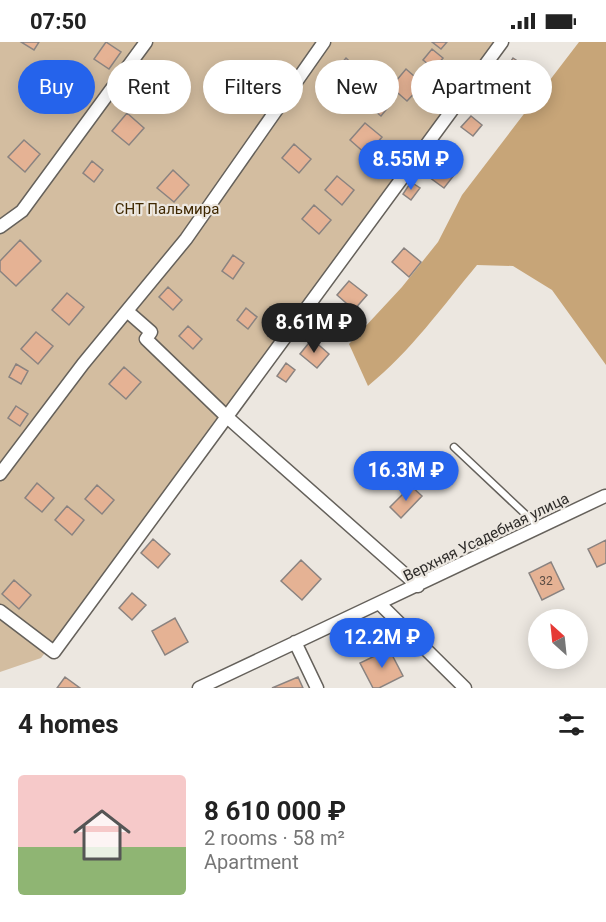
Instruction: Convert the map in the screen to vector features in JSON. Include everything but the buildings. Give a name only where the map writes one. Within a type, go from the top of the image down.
[{"type":"street","points":[[0,227],[22,211],[146,42]]},
{"type":"street","points":[[0,474],[83,364],[186,239],[324,42]]},
{"type":"street","points":[[0,611],[54,652],[502,42]]},
{"type":"street","points":[[127,311],[151,332],[146,339],[227,417],[418,586]]},
{"type":"street","name":"Верхняя Усадебная улица","points":[[199,688],[605,496]]},
{"type":"street","points":[[380,604],[465,688]]},
{"type":"street","points":[[295,642],[317,688]]},
{"type":"lane","points":[[454,447],[539,527]]},
{"type":"green space","name":"СНТ Пальмира","points":[[0,42],[500,42],[487,60],[411,60],[411,114],[446,114],[41,658],[0,672]]},
{"type":"shaded area","points":[[579,42],[606,42],[606,365],[552,290],[513,266],[477,265],[412,343],[368,386],[349,344],[402,287],[438,242],[462,195],[524,114],[552,114],[552,77]]}]
